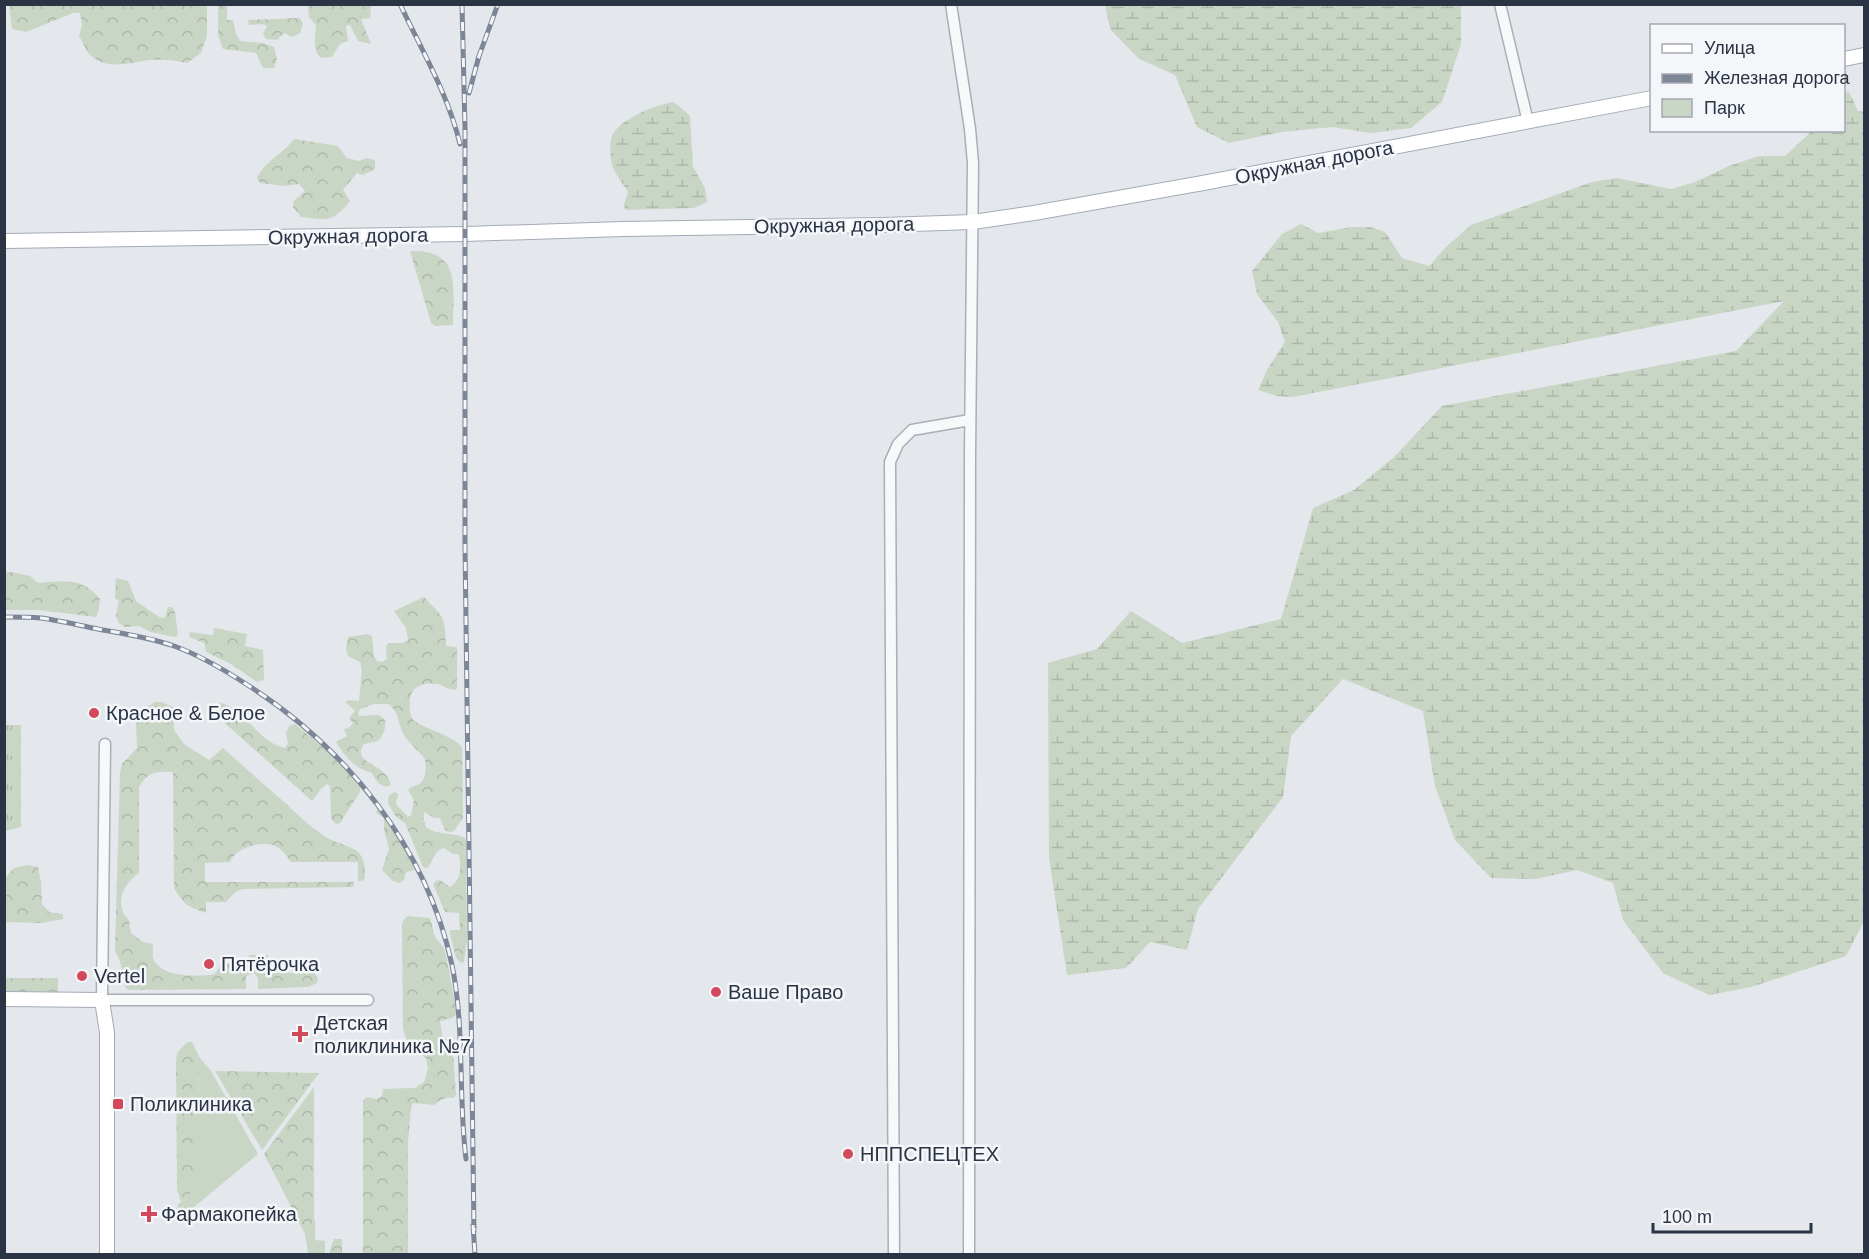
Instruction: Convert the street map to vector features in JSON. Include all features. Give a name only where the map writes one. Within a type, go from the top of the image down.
[{"type":"main road","points":[[1845,59],[1864,55]]},
{"type":"main road","name":"Окружная дорога","points":[[4,241],[465,234],[973,222],[1203,183],[1650,98]]},
{"type":"main road","points":[[4,999],[102,1000],[107,1032],[107,1254]]},
{"type":"street","points":[[951,4],[973,163],[970,420],[969,1254]]},
{"type":"street","points":[[1500,4],[1528,122]]},
{"type":"street","points":[[894,1254],[890,462],[898,444],[912,430],[970,420]]},
{"type":"street","points":[[105,744],[102,1000],[368,1000]]},
{"type":"green space","points":[[9,5],[207,5],[207,36],[201,53],[187,63],[173,60],[150,60],[120,64],[105,63],[89,54],[79,36],[82,25],[80,13],[73,13],[26,32],[12,29]]},
{"type":"green space","points":[[218,5],[227,5],[227,20],[233,20],[240,41],[263,43],[274,47],[277,59],[274,68],[263,68],[256,53],[223,49],[218,35]]},
{"type":"green space","points":[[308,5],[371,5],[370,18],[361,19],[371,44],[358,41],[350,25],[346,26],[348,41],[340,44],[332,57],[321,58],[315,47],[316,25],[309,17]]},
{"type":"green space","points":[[1105,5],[1461,5],[1461,44],[1442,102],[1411,128],[1371,133],[1332,127],[1281,132],[1229,143],[1197,127],[1175,75],[1139,59],[1110,29]]},
{"type":"green space","points":[[300,18],[303,24],[300,33],[292,37],[284,33],[277,40],[266,39],[263,34],[267,26],[249,25],[248,20]]},
{"type":"green space","points":[[1845,91],[1849,92],[1858,111],[1864,111],[1864,921],[1846,956],[1751,987],[1709,995],[1663,973],[1623,920],[1613,883],[1577,870],[1536,879],[1491,878],[1455,840],[1435,786],[1423,711],[1343,679],[1291,736],[1283,797],[1198,909],[1187,950],[1150,942],[1126,968],[1067,975],[1049,858],[1048,663],[1097,649],[1131,611],[1182,643],[1281,619],[1313,508],[1354,490],[1394,457],[1442,406],[1736,351],[1784,301],[1293,397],[1277,396],[1258,390],[1268,368],[1285,342],[1278,322],[1257,294],[1252,271],[1282,234],[1301,224],[1318,233],[1352,227],[1370,227],[1385,232],[1402,258],[1429,266],[1471,225],[1592,182],[1617,178],[1671,189],[1695,182],[1729,166],[1759,156],[1785,156],[1811,132],[1845,132]]},
{"type":"green space","points":[[673,102],[690,116],[693,167],[705,188],[707,202],[694,208],[625,210],[624,204],[628,192],[612,164],[611,139],[620,126],[634,116]]},
{"type":"green space","points":[[294,139],[338,146],[347,158],[359,161],[367,158],[375,160],[375,169],[363,175],[357,173],[343,190],[350,201],[334,217],[324,219],[301,217],[293,207],[294,201],[305,191],[299,184],[284,186],[260,183],[257,178],[260,172]]},
{"type":"green space","points":[[410,251],[427,252],[439,257],[446,264],[451,273],[453,285],[453,325],[435,326],[431,323]]},
{"type":"green space","points":[[5,573],[30,576],[38,583],[72,582],[86,587],[100,599],[96,617],[39,610],[5,610]]},
{"type":"green space","points":[[116,578],[128,581],[136,601],[159,617],[165,618],[168,607],[172,607],[175,612],[178,635],[174,637],[151,632],[139,626],[125,627],[119,623],[116,616],[119,600],[115,599]]},
{"type":"green space","points":[[424,597],[442,618],[446,646],[457,647],[456,690],[438,684],[416,688],[411,694],[410,713],[418,724],[450,738],[462,747],[463,818],[454,831],[449,832],[445,830],[440,818],[434,818],[425,812],[423,816],[426,827],[431,830],[466,839],[467,940],[464,962],[461,963],[456,958],[450,934],[450,930],[460,930],[459,913],[445,912],[433,884],[440,880],[450,887],[454,884],[460,873],[459,854],[453,854],[444,848],[440,849],[429,866],[423,867],[405,823],[396,817],[388,803],[389,795],[395,792],[398,794],[396,804],[408,817],[411,815],[414,800],[408,790],[423,781],[426,770],[425,759],[404,735],[397,714],[389,704],[374,704],[360,709],[358,713],[359,716],[379,715],[385,720],[385,729],[378,741],[364,744],[361,751],[365,760],[388,777],[391,785],[386,787],[378,783],[371,772],[361,769],[351,761],[336,742],[347,736],[344,729],[349,728],[353,723],[349,718],[355,711],[345,702],[359,701],[362,671],[360,662],[348,656],[346,649],[348,637],[367,634],[372,636],[374,656],[377,661],[382,662],[387,659],[388,643],[403,643],[408,640],[406,628],[394,611]]},
{"type":"green space","points":[[214,628],[247,634],[245,646],[263,650],[264,680],[257,682],[231,664],[206,652],[204,643],[189,637],[190,632],[213,635]]},
{"type":"green space","points":[[155,702],[162,702],[173,707],[174,730],[184,744],[209,760],[223,748],[314,829],[357,851],[364,862],[365,877],[364,880],[358,882],[358,862],[291,862],[276,846],[261,844],[242,849],[230,862],[205,863],[205,882],[354,882],[353,887],[243,889],[235,892],[226,902],[206,902],[206,913],[190,906],[184,902],[174,888],[173,772],[158,772],[149,775],[139,787],[139,873],[128,883],[121,901],[124,914],[129,920],[131,933],[143,942],[153,944],[153,958],[157,965],[171,973],[190,976],[215,974],[221,964],[249,963],[249,955],[268,955],[269,966],[275,973],[314,973],[318,978],[317,983],[308,987],[258,989],[258,978],[254,973],[246,976],[246,989],[128,990],[124,984],[121,963],[115,951],[120,773],[122,764],[137,748],[138,713]]},
{"type":"green space","points":[[221,703],[238,712],[259,733],[276,745],[285,748],[288,744],[286,733],[289,726],[295,724],[328,751],[360,786],[360,792],[340,823],[336,824],[331,819],[330,786],[327,784],[321,789],[312,801],[208,708]]},
{"type":"green space","points":[[5,725],[21,725],[21,827],[5,831]]},
{"type":"green space","points":[[378,806],[389,820],[416,870],[406,872],[404,880],[400,883],[393,881],[382,870],[389,849],[384,830],[384,818],[376,813]]},
{"type":"green space","points":[[27,865],[38,867],[42,904],[49,912],[63,914],[63,919],[42,923],[5,922],[5,878],[14,868]]},
{"type":"green space","points":[[407,916],[430,918],[435,937],[444,948],[457,1014],[440,1021],[443,1039],[452,1038],[456,1095],[454,1098],[443,1099],[434,1105],[413,1103],[411,1108],[408,1142],[408,1254],[363,1254],[363,1100],[367,1097],[376,1099],[382,1096],[383,1089],[415,1088],[424,1082],[428,1068],[426,1058],[411,1046],[403,1029],[402,926]]},
{"type":"green space","points":[[5,978],[58,978],[58,992],[5,991]]},
{"type":"green space","points":[[187,1042],[192,1042],[197,1052],[199,1083],[193,1188],[188,1198],[181,1202],[177,1190],[176,1061],[177,1053]]},
{"type":"green space","points":[[197,1052],[211,1071],[258,1154],[177,1221],[178,1204],[188,1198],[199,1083]]},
{"type":"green space","points":[[215,1071],[319,1073],[262,1150]]},
{"type":"green space","points":[[314,1087],[314,1220],[305,1234],[264,1154]]},
{"type":"green space","points":[[315,1219],[315,1240],[325,1241],[325,1254],[308,1254],[305,1234]]},
{"type":"green space","points":[[334,1239],[342,1239],[342,1254],[330,1254]]},
{"type":"railway","points":[[400,4],[442,90],[460,144]]},
{"type":"railway","points":[[462,4],[465,128],[465,545],[474,1231]]},
{"type":"railway","points":[[469,93],[479,56],[498,4]]},
{"type":"railway","points":[[4,617],[41,618],[148,638],[193,654],[237,678],[283,709],[349,770],[377,804],[402,841],[423,881],[440,922],[452,965],[459,1013],[466,1159]]},
{"type":"railway","points":[[473,1225],[475,1254]]},
{"type":"place","name":"Красное & Белое","points":[[94,713]]},
{"type":"place","name":"Пятёрочка","points":[[209,964]]},
{"type":"place","name":"Vertel","points":[[82,976]]},
{"type":"place","name":"Ваше Право","points":[[716,992]]},
{"type":"place","name":"Детская поликлиника №7","points":[[300,1034]]},
{"type":"place","name":"Поликлиника","points":[[118,1104]]},
{"type":"place","name":"НППСПЕЦТЕХ","points":[[848,1154]]},
{"type":"place","name":"Фармакопейка","points":[[149,1214]]}]
